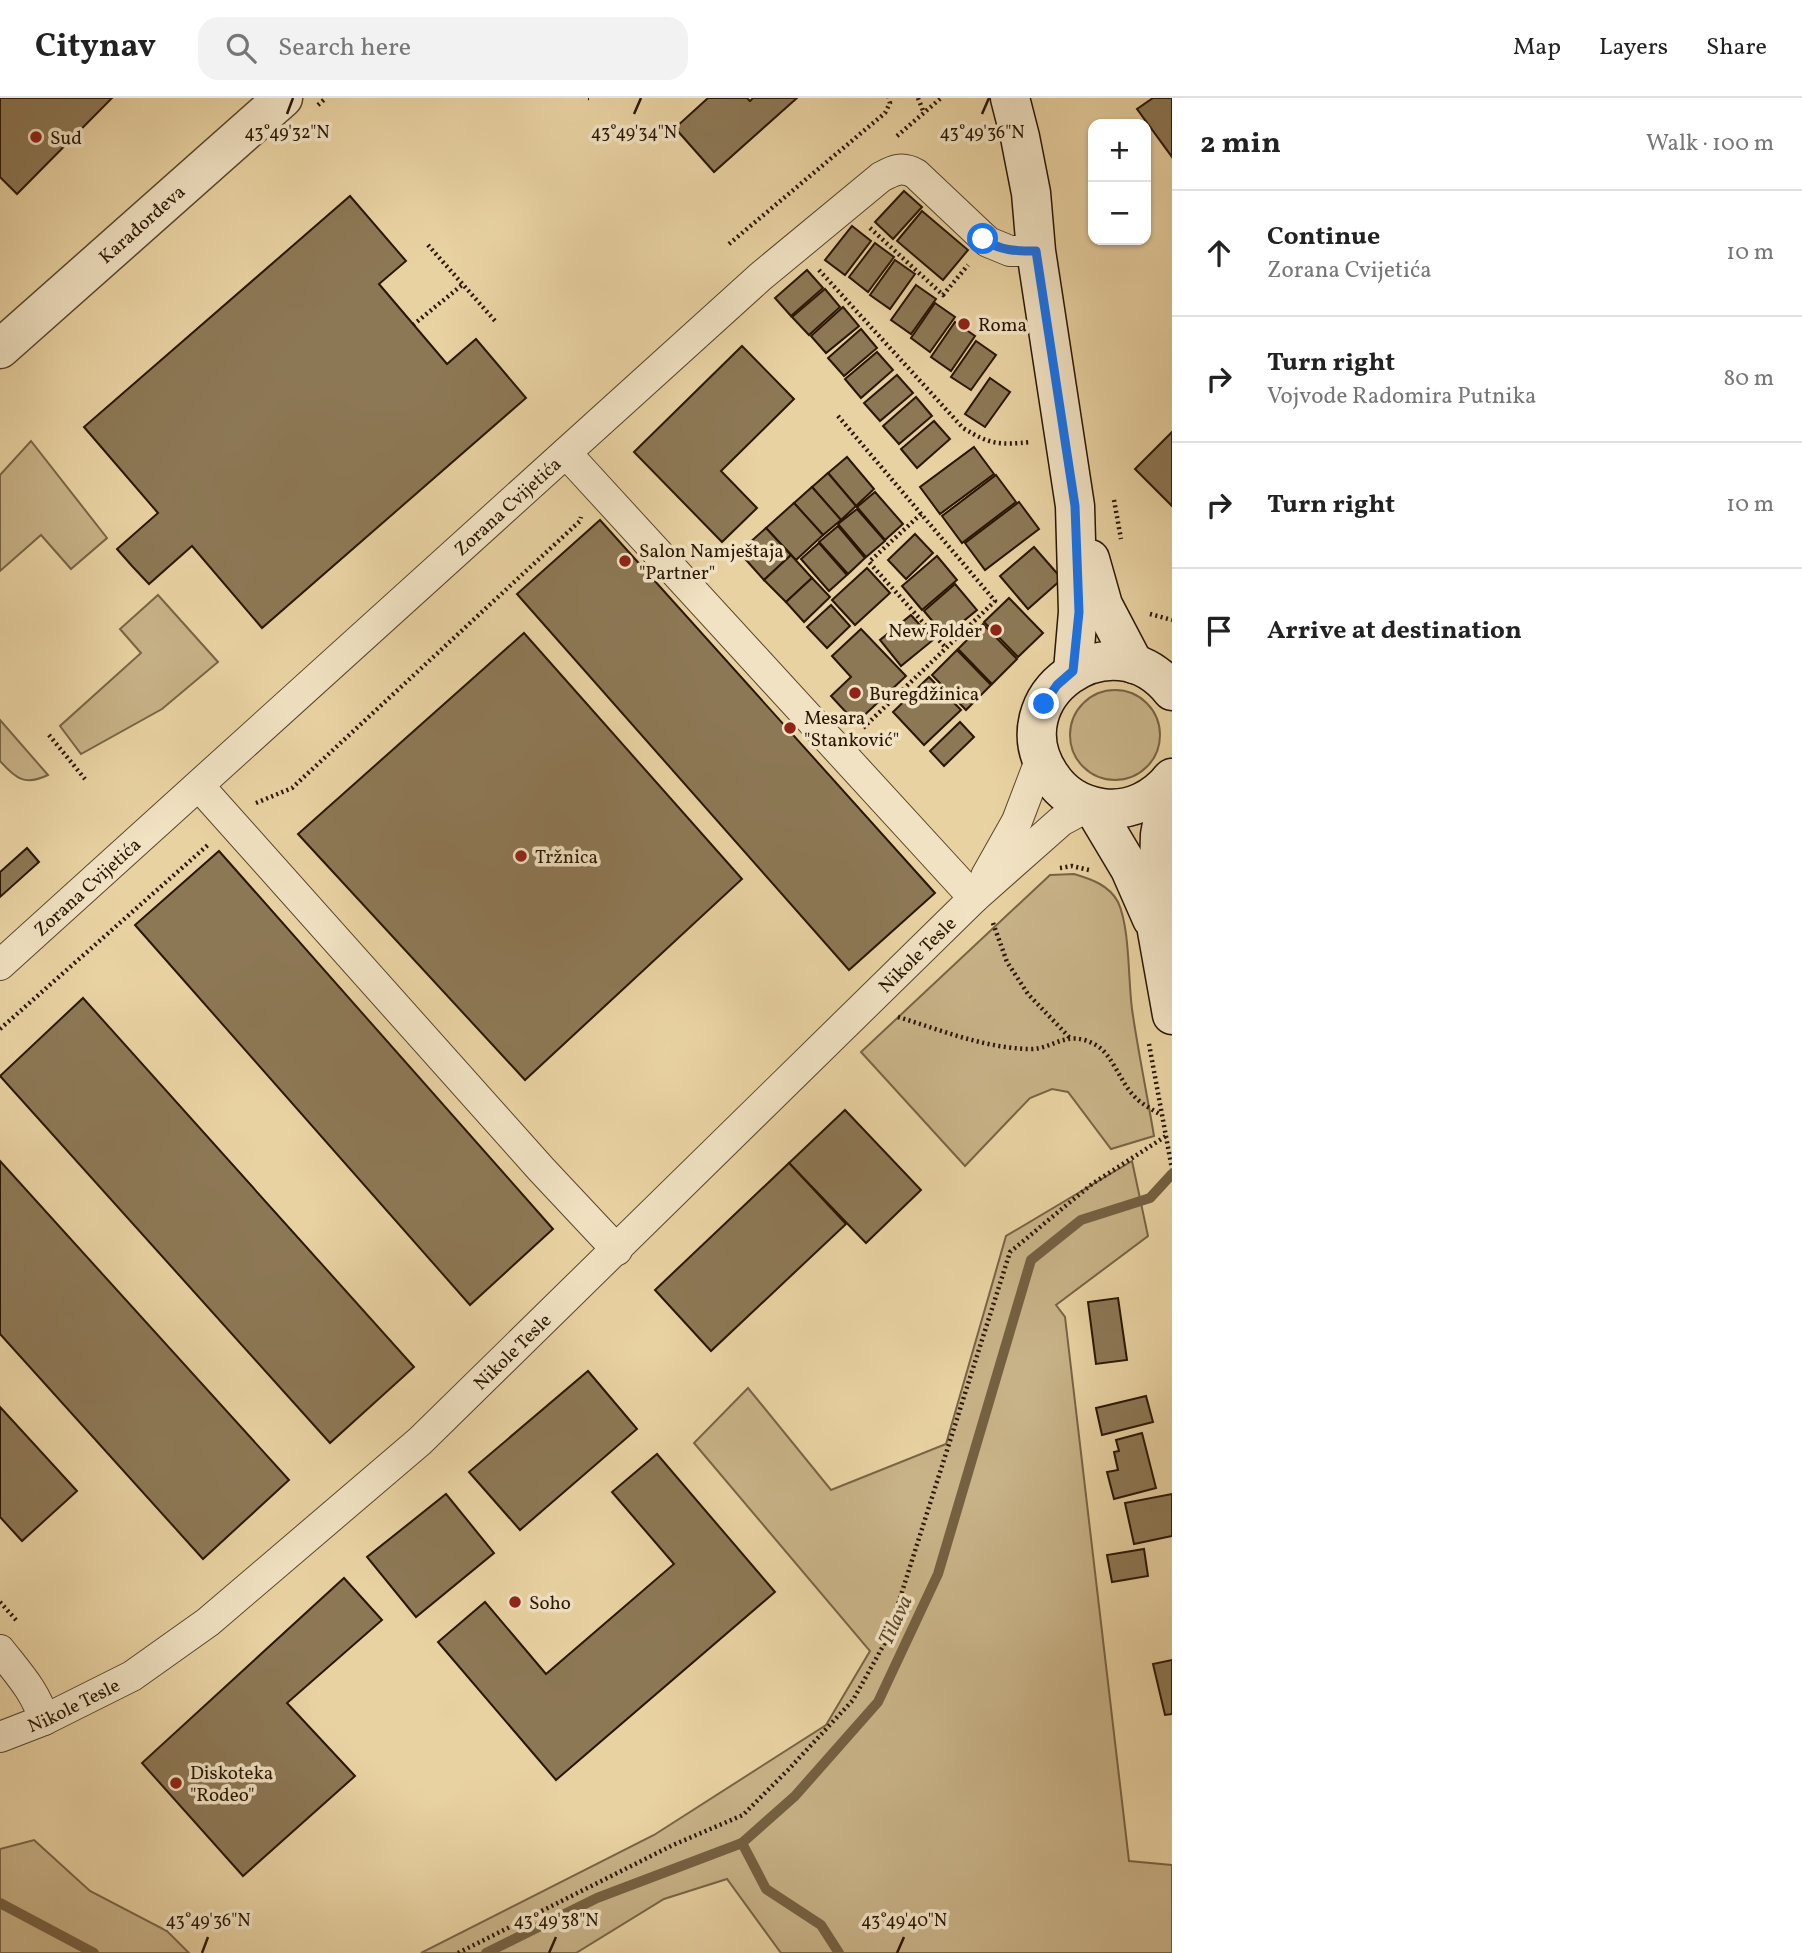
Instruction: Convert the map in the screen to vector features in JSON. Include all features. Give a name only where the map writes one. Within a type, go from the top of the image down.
[{"type":"main road","name":"Karađorđeva","points":[[0,349],[283,98]]},
{"type":"main road","points":[[1010,98],[1031,193],[1036,251],[1075,506],[1079,612],[1073,671]]},
{"type":"main road","points":[[1075,506],[1103,605],[1135,664]]},
{"type":"main road","points":[[1135,664],[1172,650]]},
{"type":"main road","points":[[1171,779],[1151,797],[1128,808],[1091,806],[1065,792],[1055,783],[1041,758],[1038,736],[1044,704],[1057,685],[1073,671],[1103,661],[1135,664],[1157,676],[1172,691]]},
{"type":"main road","points":[[1160,1026],[1157,931],[1160,835],[1171,779]]},
{"type":"main road","points":[[1091,806],[1130,869],[1157,931]]},
{"type":"street","name":"Zorana Cvijetića","points":[[0,965],[751,284],[881,177],[898,169],[908,169],[988,242],[1010,251],[1036,251]]},
{"type":"street","points":[[566,453],[974,898]]},
{"type":"street","name":"Nikole Tesle","points":[[974,898],[1017,821],[1041,758]]},
{"type":"street","points":[[199,786],[541,1169],[617,1250]]},
{"type":"street","name":"Nikole Tesle","points":[[0,1737],[44,1720],[132,1676],[208,1622],[420,1441],[974,898],[1061,821],[1091,806]]},
{"type":"street","points":[[0,1650],[31,1689],[44,1720]]},
{"type":"path","points":[[729,244],[885,113],[890,103],[888,98]]},
{"type":"path","points":[[918,98],[924,113]]},
{"type":"path","points":[[846,206],[943,295],[988,242]]},
{"type":"path","points":[[428,245],[496,322]]},
{"type":"path","points":[[797,246],[963,428],[983,440],[1001,444],[1066,438]]},
{"type":"path","points":[[413,325],[462,285]]},
{"type":"path","points":[[838,416],[995,601],[855,736]]},
{"type":"path","points":[[0,1030],[214,840],[228,819],[249,806],[292,788],[580,521],[591,480]]},
{"type":"path","points":[[921,514],[869,562],[946,648]]},
{"type":"path","points":[[49,735],[85,779]]},
{"type":"path","points":[[1048,870],[1072,866],[1098,874]]},
{"type":"path","points":[[983,931],[1002,913]]},
{"type":"path","points":[[993,922],[1007,962],[1028,994],[1070,1038]]},
{"type":"path","points":[[903,1006],[893,1015],[995,1046],[1037,1050],[1070,1038],[1098,1046],[1135,1097],[1161,1116]]},
{"type":"path","points":[[1160,1026],[1161,1116],[1172,1169]]},
{"type":"path","points":[[458,1953],[673,1845],[743,1815],[789,1770],[853,1700],[887,1639],[1010,1252],[1092,1184],[1166,1136]]},
{"type":"path","points":[[0,1602],[19,1625]]},
{"type":"shaded area","points":[[31,441],[107,538],[71,569],[41,535],[0,571],[0,475]]},
{"type":"shaded area","points":[[158,595],[218,662],[162,709],[81,754],[60,726],[141,653],[120,629]]},
{"type":"shaded area","points":[[1115,690],[1132,694],[1147,703],[1156,718],[1160,735],[1156,752],[1147,767],[1132,776],[1115,780],[1098,776],[1083,767],[1074,752],[1070,735],[1074,718],[1083,703],[1098,694]]},
{"type":"shaded area","points":[[0,720],[48,775],[33,780],[21,779],[0,761]]},
{"type":"shaded area","points":[[1074,874],[1105,887],[1118,902],[1122,913],[1127,939],[1132,1009],[1154,1136],[1111,1149],[1068,1092],[1052,1089],[1030,1098],[965,1166],[861,1052],[1050,875]]},
{"type":"shaded area","points":[[1132,1161],[1148,1236],[1056,1305],[1065,1317],[1129,1861],[1172,1865],[1172,1953],[781,1953],[727,1879],[664,1899],[576,1953],[421,1953],[654,1835],[826,1725],[870,1651],[694,1443],[748,1388],[831,1490],[946,1444],[1006,1236]]},
{"type":"shaded area","points":[[34,1840],[90,1891],[167,1931],[189,1953],[0,1953],[0,1849]]},
{"type":"building","name":"Sud","points":[[0,98],[112,98],[17,194],[0,177]]},
{"type":"building","points":[[708,98],[747,98],[750,101],[753,98],[797,98],[714,172],[675,128]]},
{"type":"building","points":[[1153,98],[1172,98],[1172,157],[1151,128],[1151,119],[1144,119],[1137,109]]},
{"type":"building","points":[[904,191],[922,207],[893,239],[875,222]]},
{"type":"building","points":[[350,196],[406,261],[379,284],[447,364],[476,339],[526,398],[262,628],[192,546],[149,584],[132,566],[117,549],[158,513],[84,427]]},
{"type":"building","points":[[922,211],[968,250],[943,280],[897,241]]},
{"type":"building","points":[[852,226],[871,241],[845,275],[825,260]]},
{"type":"building","points":[[875,243],[894,257],[868,292],[849,277]]},
{"type":"building","points":[[895,260],[915,274],[890,309],[870,295]]},
{"type":"building","points":[[807,270],[823,288],[791,316],[775,298]]},
{"type":"building","points":[[916,285],[936,299],[911,334],[891,320]]},
{"type":"building","points":[[825,289],[840,307],[809,335],[792,317]]},
{"type":"building","points":[[935,303],[955,317],[930,352],[911,338]]},
{"type":"building","points":[[843,307],[859,326],[826,353],[811,336]]},
{"type":"building","points":[[955,322],[975,336],[951,371],[931,357]]},
{"type":"building","points":[[861,329],[877,348],[844,376],[828,358]]},
{"type":"building","points":[[976,341],[996,355],[971,390],[951,377]]},
{"type":"building","points":[[742,346],[794,399],[721,471],[757,508],[722,542],[634,452]]},
{"type":"building","points":[[877,352],[893,370],[861,398],[845,379]]},
{"type":"building","points":[[897,375],[913,393],[880,421],[864,403]]},
{"type":"building","points":[[990,378],[1010,392],[985,427],[965,414]]},
{"type":"building","points":[[916,397],[932,416],[899,444],[883,426]]},
{"type":"building","points":[[934,421],[950,439],[917,468],[901,449]]},
{"type":"building","points":[[1172,432],[1172,506],[1135,469]]},
{"type":"building","points":[[974,447],[994,474],[940,514],[920,487]]},
{"type":"building","points":[[847,457],[874,489],[856,506],[828,473]]},
{"type":"building","points":[[828,473],[856,506],[841,520],[812,487]]},
{"type":"building","points":[[996,475],[1016,502],[962,543],[942,516]]},
{"type":"building","points":[[812,487],[841,520],[823,535],[794,503]]},
{"type":"building","points":[[875,492],[903,524],[885,540],[857,507]]},
{"type":"building","points":[[1019,502],[1039,529],[985,570],[965,543]]},
{"type":"building","points":[[794,503],[823,535],[796,560],[766,528]]},
{"type":"building","points":[[857,509],[885,541],[866,557],[838,524]]},
{"type":"building","points":[[600,520],[935,893],[849,970],[517,594]]},
{"type":"building","points":[[838,526],[865,558],[848,574],[819,542]]},
{"type":"building","points":[[766,528],[791,555],[764,580],[739,552]]},
{"type":"building","points":[[915,534],[933,553],[906,579],[888,560]]},
{"type":"building","points":[[819,543],[847,575],[829,591],[801,559]]},
{"type":"building","points":[[1034,547],[1062,579],[1028,609],[1000,576]]},
{"type":"building","points":[[791,555],[812,578],[786,602],[764,580]]},
{"type":"building","points":[[937,556],[957,580],[922,610],[902,586]]},
{"type":"building","points":[[867,568],[890,593],[855,625],[832,600]]},
{"type":"building","points":[[812,578],[830,597],[804,622],[786,602]]},
{"type":"building","points":[[955,584],[977,610],[945,636],[924,611]]},
{"type":"building","points":[[1009,598],[1043,633],[1018,657],[984,622]]},
{"type":"building","points":[[831,605],[850,626],[827,648],[807,627]]},
{"type":"building","points":[[911,615],[933,640],[901,666],[880,640]]},
{"type":"building","points":[[983,624],[1017,659],[992,684],[958,649]]},
{"type":"building","points":[[861,629],[906,676],[856,723],[831,696],[851,677],[832,656]]},
{"type":"building","name":"Tržnica","points":[[524,633],[742,879],[525,1080],[298,834]]},
{"type":"building","points":[[957,650],[991,685],[966,710],[932,675]]},
{"type":"building","points":[[929,677],[961,710],[924,745],[893,712]]},
{"type":"building","points":[[960,722],[974,737],[944,766],[930,751]]},
{"type":"building","points":[[27,848],[39,862],[0,897],[0,872]]},
{"type":"building","points":[[219,851],[553,1229],[470,1305],[135,925]]},
{"type":"building","points":[[83,998],[414,1367],[330,1443],[0,1076]]},
{"type":"building","points":[[845,1110],[921,1190],[866,1243],[789,1163]]},
{"type":"building","points":[[0,1161],[289,1480],[203,1559],[0,1334]]},
{"type":"building","points":[[789,1163],[846,1224],[711,1351],[655,1290]]},
{"type":"building","points":[[1118,1298],[1127,1360],[1096,1364],[1088,1302]]},
{"type":"building","points":[[588,1371],[637,1429],[520,1530],[469,1472]]},
{"type":"building","points":[[1146,1396],[1153,1422],[1102,1435],[1096,1408]]},
{"type":"building","points":[[0,1407],[77,1491],[22,1541],[0,1517]]},
{"type":"building","points":[[1142,1433],[1156,1488],[1114,1499],[1107,1472],[1118,1470],[1114,1452],[1119,1451],[1116,1440]]},
{"type":"building","points":[[657,1454],[775,1592],[556,1780],[438,1642],[485,1602],[546,1674],[674,1564],[612,1492]]},
{"type":"building","points":[[446,1494],[494,1553],[416,1617],[367,1557]]},
{"type":"building","points":[[1172,1494],[1172,1536],[1134,1544],[1125,1503]]},
{"type":"building","points":[[1144,1549],[1148,1576],[1112,1582],[1107,1555]]},
{"type":"building","points":[[344,1578],[382,1620],[287,1703],[355,1776],[243,1876],[142,1763]]},
{"type":"building","points":[[1172,1660],[1172,1714],[1165,1715],[1153,1664]]},
{"type":"waterway","name":"Tilava","points":[[486,1953],[597,1898],[742,1843],[795,1796],[878,1702],[938,1574],[1031,1260],[1081,1220],[1150,1198],[1172,1174]]},
{"type":"waterway","points":[[742,1843],[766,1889],[821,1925],[839,1953]]},
{"type":"waterway","name":"Tilava","points":[[0,1903],[94,1953]]},
{"type":"place","name":"Sud","points":[[36,137]]},
{"type":"place","name":"Roma","points":[[964,324]]},
{"type":"place","name":"Salon Namještaja \"Partner\"","points":[[625,561]]},
{"type":"place","name":"New Folder","points":[[996,630]]},
{"type":"place","name":"Buregdžinica","points":[[855,693]]},
{"type":"place","name":"Mesara \"Stanković\"","points":[[790,728]]},
{"type":"place","name":"Tržnica","points":[[521,856]]},
{"type":"place","name":"Soho","points":[[515,1602]]},
{"type":"place","name":"Diskoteka \"Rodeo\"","points":[[176,1783]]},
{"type":"route","points":[[983,239],[1010,251],[1036,251],[1075,506],[1079,612],[1073,671],[1057,685],[1044,704]]}]
